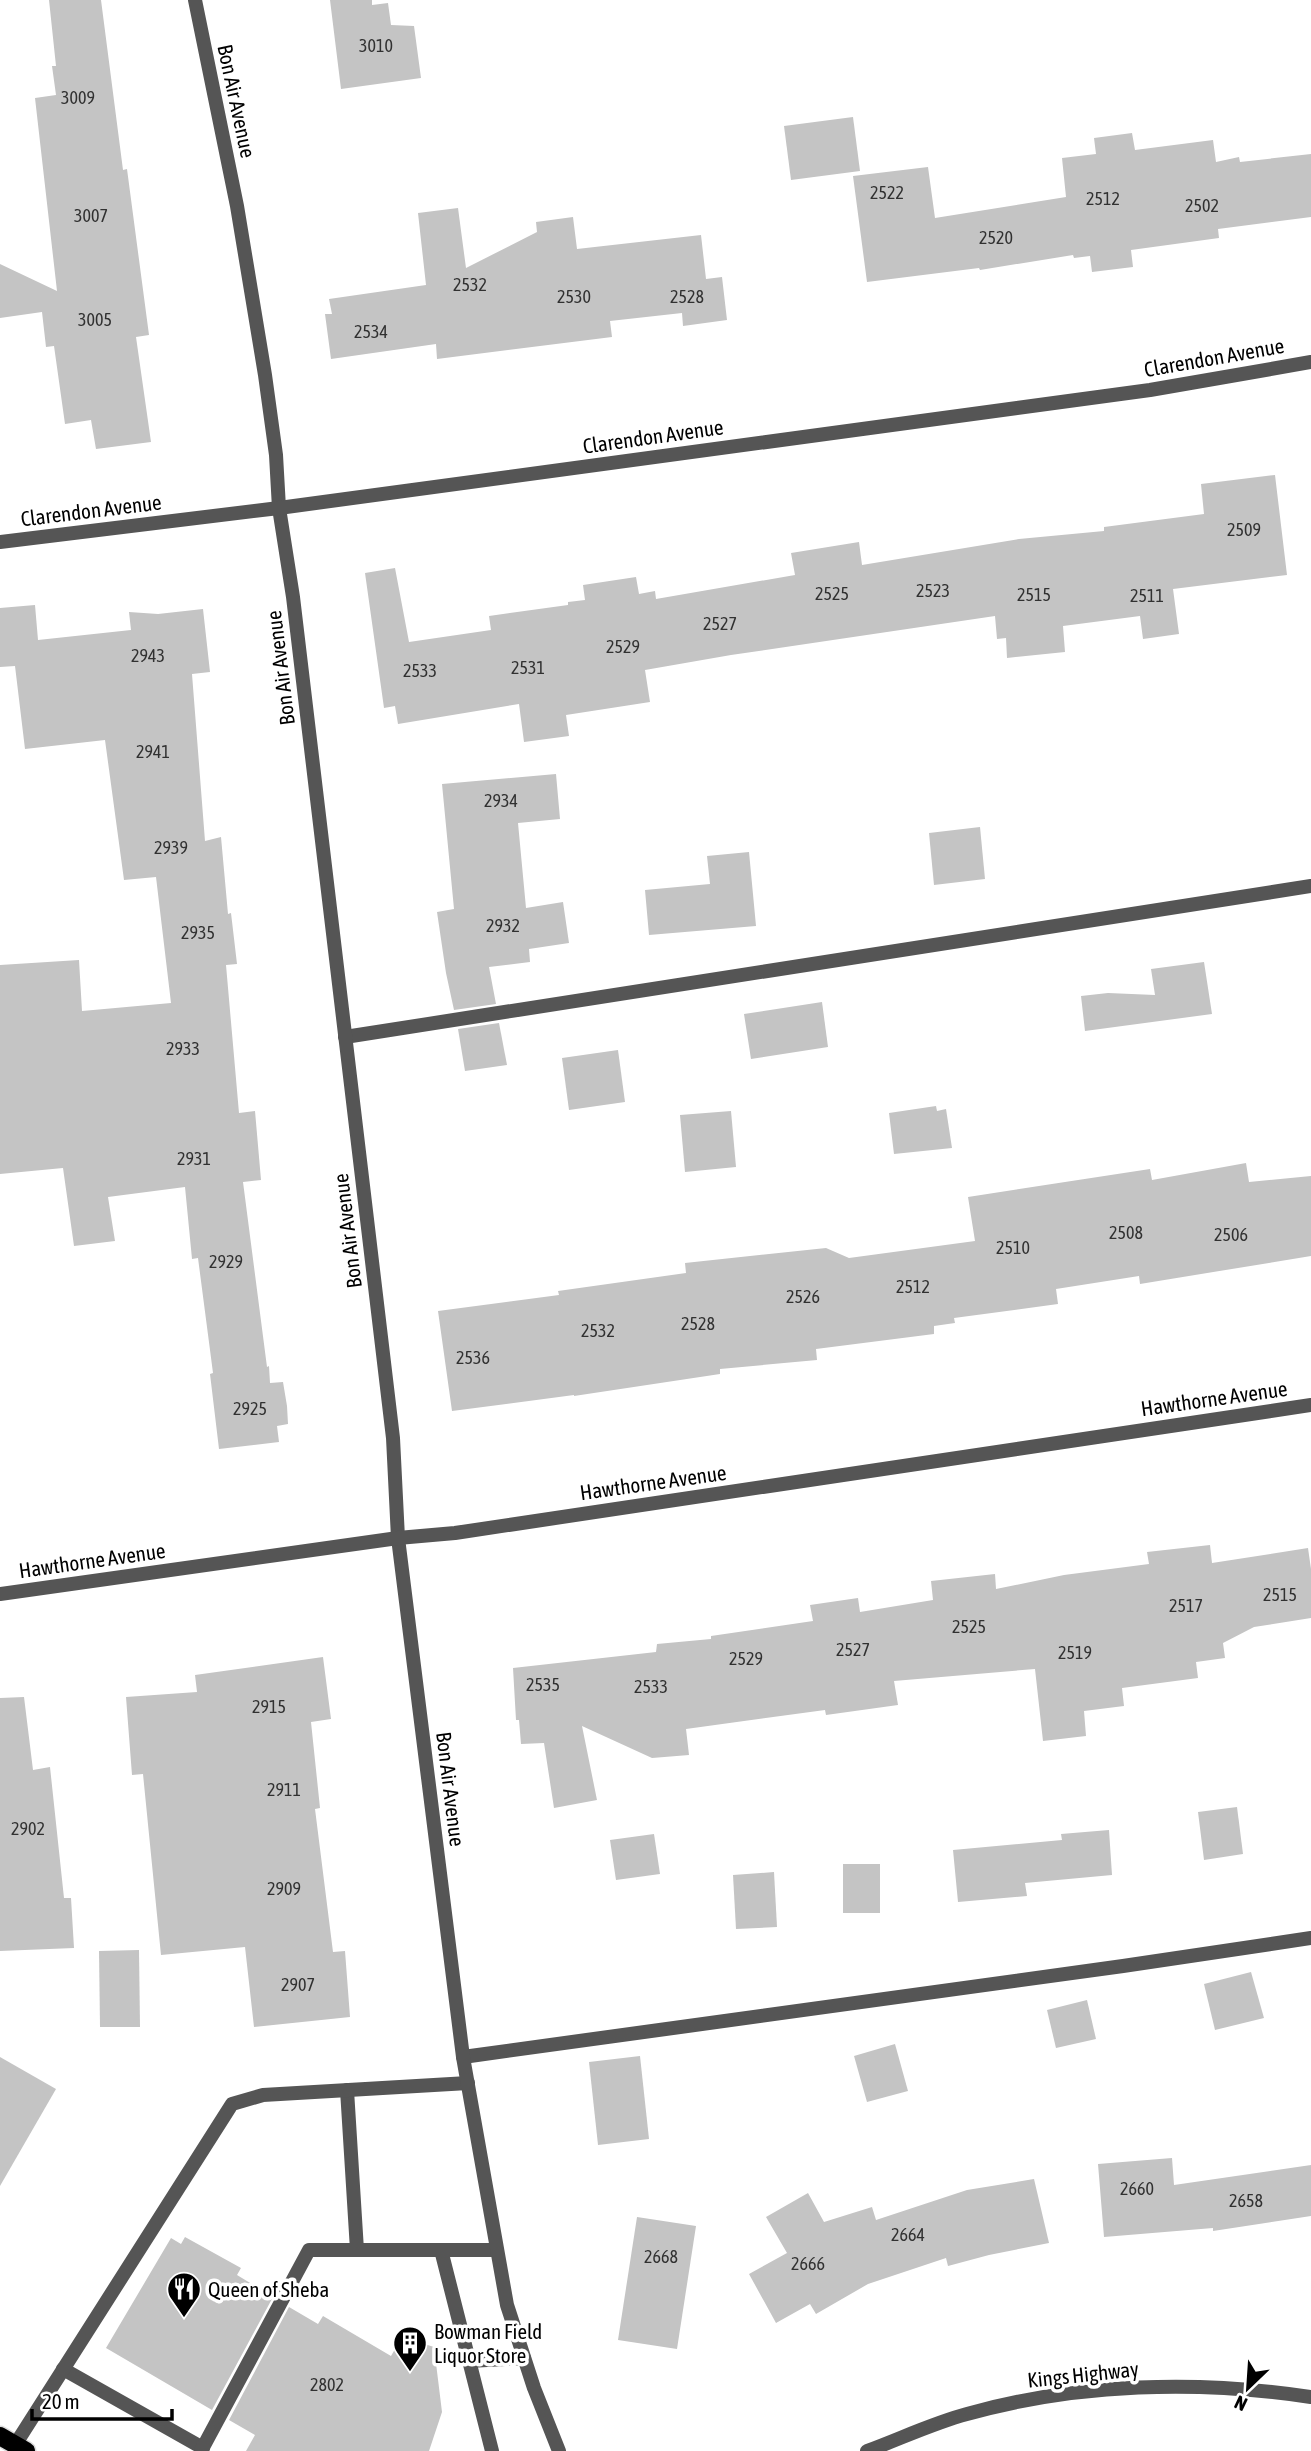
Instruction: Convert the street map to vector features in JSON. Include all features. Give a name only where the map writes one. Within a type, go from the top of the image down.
[{"type":"street","name":"Bon Air Avenue","points":[[195,0],[237,205],[276,455],[279,508],[293,597],[393,1438],[398,1538],[463,2057],[507,2305],[559,2451]]},
{"type":"street","name":"Clarendon Avenue","points":[[0,542],[279,508],[1150,390],[1311,362]]},
{"type":"street","points":[[345,1037],[1311,886]]},
{"type":"street","name":"Hawthorne Avenue","points":[[0,1594],[398,1538],[469,1531],[1311,1405]]},
{"type":"street","points":[[463,2057],[1311,1938]]},
{"type":"street","points":[[14,2444],[232,2104],[263,2095],[468,2083]]},
{"type":"street","points":[[347,2090],[357,2250]]},
{"type":"street","points":[[63,2370],[202,2450],[309,2250],[496,2250]]},
{"type":"street","points":[[441,2250],[492,2451]]},
{"type":"street","points":[[469,2361],[524,2358]]},
{"type":"street","name":"Kings Highway","points":[[867,2451],[965,2414],[1027,2399],[1189,2386],[1263,2390],[1311,2397]]},
{"type":"building","points":[[49,0],[101,0],[123,170],[127,169],[149,335],[136,337],[151,442],[96,449],[91,420],[65,424],[54,346],[46,347],[42,312],[0,318],[0,264],[57,291],[35,98],[56,95],[52,66],[56,66]]},
{"type":"building","points":[[330,0],[372,0],[372,5],[388,3],[391,25],[414,26],[421,78],[341,89]]},
{"type":"building","points":[[853,117],[860,171],[791,180],[784,126]]},
{"type":"building","points":[[1132,133],[1135,150],[1213,140],[1216,162],[1239,157],[1240,162],[1311,154],[1311,217],[1218,229],[1219,238],[1131,250],[1133,267],[1092,272],[1090,256],[1074,258],[1073,255],[980,270],[867,282],[853,176],[928,167],[935,218],[1066,197],[1062,158],[1096,154],[1094,138]]},
{"type":"building","points":[[458,208],[466,268],[537,232],[536,222],[573,217],[577,249],[701,235],[706,279],[722,277],[727,320],[683,326],[682,313],[610,321],[612,337],[437,359],[436,344],[331,359],[325,314],[332,314],[329,299],[426,285],[418,213]]},
{"type":"building","points":[[1275,475],[1287,575],[1173,589],[1179,634],[1143,639],[1140,616],[1063,626],[1065,652],[1007,658],[1006,638],[997,639],[995,616],[731,655],[645,670],[650,702],[566,715],[569,736],[524,742],[519,704],[398,724],[395,706],[384,708],[365,573],[395,568],[409,642],[491,630],[489,616],[568,605],[568,602],[585,600],[583,585],[636,577],[639,594],[655,591],[656,599],[795,575],[791,553],[859,542],[862,565],[1019,539],[1104,531],[1104,527],[1204,514],[1201,484]]},
{"type":"building","points":[[35,605],[38,640],[131,630],[129,612],[158,614],[203,609],[210,672],[192,674],[205,841],[221,837],[228,914],[231,913],[237,964],[226,965],[239,1113],[255,1111],[261,1180],[243,1182],[270,1383],[283,1382],[287,1406],[288,1424],[277,1426],[279,1442],[219,1449],[210,1374],[213,1373],[198,1258],[192,1259],[185,1187],[108,1197],[115,1241],[74,1246],[63,1168],[0,1174],[0,965],[79,960],[82,1011],[171,1003],[156,877],[124,880],[105,740],[25,749],[15,666],[0,667],[0,608]]},
{"type":"building","points":[[556,774],[560,819],[518,823],[526,908],[563,902],[569,943],[529,949],[530,962],[489,967],[496,1004],[454,1010],[437,912],[454,909],[442,784]]},
{"type":"building","points":[[980,827],[985,879],[934,885],[929,833]]},
{"type":"building","points":[[749,852],[756,926],[649,935],[645,890],[710,884],[707,856]]},
{"type":"building","points":[[1204,962],[1212,1014],[1085,1031],[1081,996],[1108,993],[1155,995],[1151,969]]},
{"type":"building","points":[[822,1002],[828,1047],[751,1059],[744,1014]]},
{"type":"building","points":[[499,1023],[507,1065],[465,1071],[458,1029]]},
{"type":"building","points":[[618,1050],[625,1102],[569,1110],[562,1058]]},
{"type":"building","points":[[936,1106],[937,1111],[946,1109],[952,1148],[894,1154],[889,1113]]},
{"type":"building","points":[[731,1111],[736,1167],[685,1172],[680,1115]]},
{"type":"building","points":[[1246,1163],[1249,1182],[1311,1176],[1311,1256],[1140,1284],[1139,1276],[1056,1289],[1058,1304],[954,1318],[955,1323],[934,1326],[934,1334],[816,1349],[817,1360],[720,1369],[720,1374],[452,1411],[438,1311],[559,1295],[558,1291],[686,1273],[685,1263],[826,1248],[849,1258],[975,1241],[968,1197],[1150,1169],[1152,1180]]},
{"type":"building","points":[[1210,1545],[1212,1563],[1308,1548],[1311,1618],[1254,1627],[1223,1643],[1225,1658],[1196,1662],[1198,1678],[1122,1688],[1124,1706],[1084,1711],[1086,1736],[1043,1741],[1035,1669],[894,1681],[898,1705],[826,1715],[825,1710],[686,1729],[689,1755],[652,1758],[582,1726],[597,1800],[554,1808],[544,1743],[521,1744],[519,1720],[516,1720],[513,1668],[656,1652],[657,1644],[711,1639],[711,1636],[813,1621],[810,1605],[858,1598],[860,1612],[933,1600],[931,1581],[995,1574],[996,1589],[1064,1575],[1149,1564],[1147,1552]]},
{"type":"building","points":[[323,1657],[331,1719],[311,1722],[320,1808],[315,1809],[333,1952],[345,1951],[350,2017],[254,2027],[245,1947],[161,1955],[143,1774],[132,1775],[126,1697],[197,1692],[195,1675]]},
{"type":"building","points":[[24,1697],[33,1770],[50,1767],[64,1898],[71,1898],[74,1948],[0,1951],[0,1698]]},
{"type":"building","points":[[1237,1807],[1243,1854],[1204,1860],[1198,1812]]},
{"type":"building","points":[[1109,1830],[1112,1875],[1025,1883],[1027,1896],[958,1902],[953,1850],[1062,1840],[1061,1834]]},
{"type":"building","points":[[654,1834],[660,1874],[616,1880],[610,1840]]},
{"type":"building","points":[[843,1864],[880,1864],[880,1913],[843,1913]]},
{"type":"building","points":[[774,1872],[777,1927],[736,1929],[733,1875]]},
{"type":"building","points":[[139,1950],[140,2027],[100,2027],[99,1951]]},
{"type":"building","points":[[1251,1972],[1264,2018],[1215,2030],[1204,1984]]},
{"type":"building","points":[[1087,2000],[1096,2039],[1056,2048],[1047,2010]]},
{"type":"building","points":[[895,2044],[908,2091],[867,2102],[854,2056]]},
{"type":"building","points":[[640,2056],[649,2139],[598,2145],[589,2062]]},
{"type":"building","points":[[0,2057],[56,2089],[0,2186]]},
{"type":"building","points":[[1172,2158],[1174,2185],[1311,2165],[1311,2216],[1213,2231],[1213,2228],[1104,2237],[1098,2164]]},
{"type":"building","points":[[1034,2179],[1049,2243],[948,2266],[946,2258],[868,2284],[816,2314],[810,2304],[776,2323],[749,2274],[787,2253],[766,2217],[808,2193],[824,2222],[872,2207],[876,2220],[967,2190]]},
{"type":"building","points":[[637,2217],[696,2226],[677,2349],[618,2340]]},
{"type":"building","name":"Queen of Sheba","points":[[185,2237],[241,2268],[237,2275],[273,2297],[212,2410],[106,2348],[171,2238],[181,2244]]},
{"type":"building","points":[[289,2307],[318,2324],[323,2316],[391,2356],[402,2337],[434,2347],[442,2412],[429,2451],[246,2451],[255,2435],[229,2420]]},
{"type":"place","name":"Queen of Sheba","points":[[184,2319]]},
{"type":"place","name":"Bowman Field Liquor Store","points":[[410,2373]]}]
